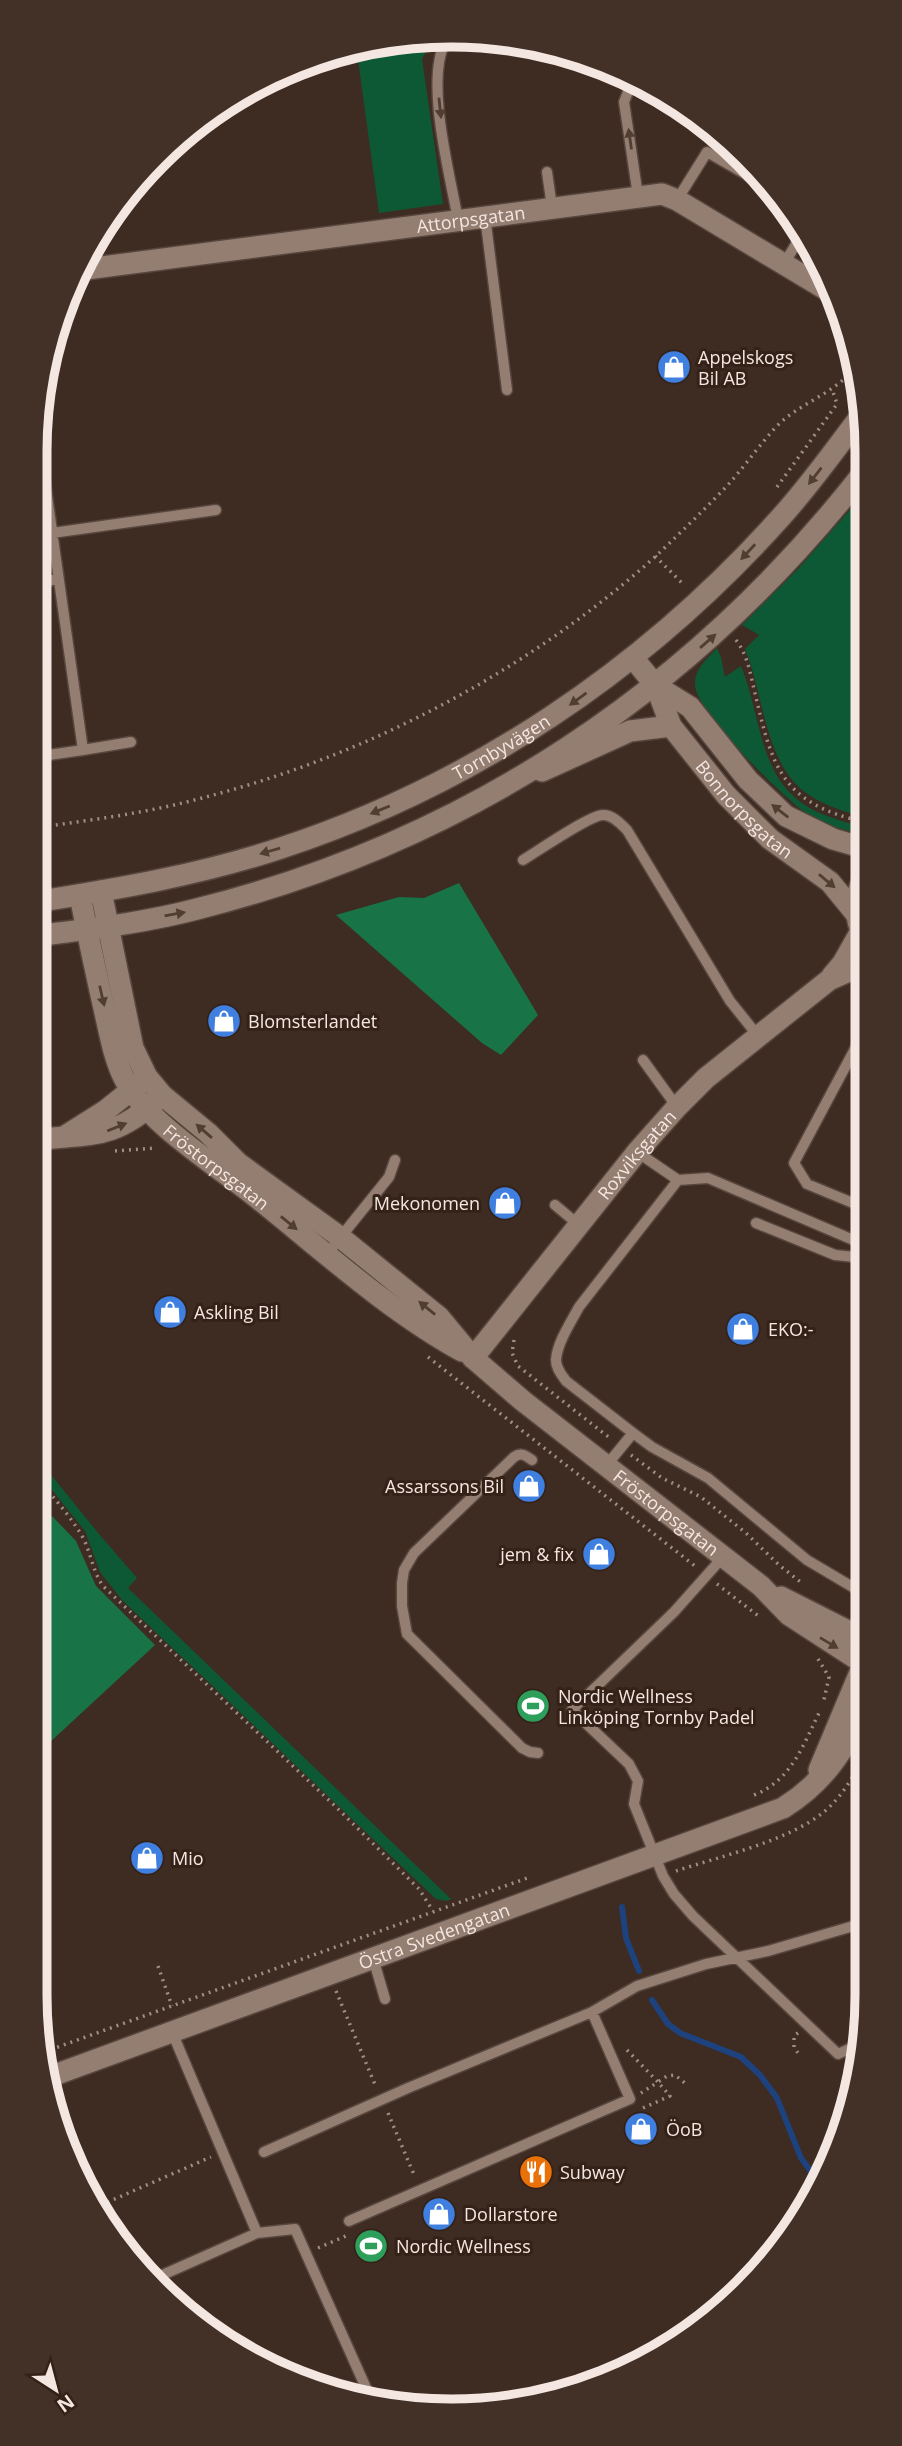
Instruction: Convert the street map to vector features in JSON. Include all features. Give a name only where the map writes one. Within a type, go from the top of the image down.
[{"type":"street","name":"Attorpsgatan","points":[[91,268],[662,194],[677,200],[819,285]]},
{"type":"street","name":"Tornbyvägen","points":[[47,900],[189,874],[277,850],[392,805],[509,744],[559,712],[633,658],[689,611],[744,557],[794,502],[854,425]]},
{"type":"street","name":"Tornbyvägen","points":[[47,934],[195,910],[290,883],[351,862],[496,793],[601,727],[656,686],[714,636],[763,589],[855,483]]},
{"type":"street","name":"Bonnorpsgatan","points":[[633,658],[656,686],[671,726],[747,818],[793,858],[830,882],[855,919]]},
{"type":"street","name":"Bonnorpsgatan","points":[[656,686],[690,707],[748,780],[786,816],[821,834],[855,845]]},
{"type":"street","points":[[496,793],[630,731],[671,726]]},
{"type":"street","name":"Fröstorpsgatan","points":[[101,891],[139,1084]]},
{"type":"street","name":"Fröstorpsgatan","points":[[80,895],[113,1045],[125,1079],[139,1084],[155,1102],[174,1133],[334,1246],[426,1332],[473,1357],[523,1401],[761,1586],[799,1623],[855,1656]]},
{"type":"street","name":"Roxviksgatan","points":[[829,981],[843,963],[855,940]]},
{"type":"street","name":"Roxviksgatan","points":[[473,1357],[637,1152],[677,1107],[706,1078],[758,1036],[829,981],[855,969]]},
{"type":"street","points":[[62,1137],[84,1126],[139,1084]]},
{"type":"street","points":[[47,1139],[94,1136],[127,1124],[155,1102]]},
{"type":"street","name":"Fröstorpsgatan","points":[[761,1586],[855,1634]]},
{"type":"street","name":"Östra Svedengatan","points":[[813,1785],[855,1686]]},
{"type":"street","name":"Östra Svedengatan","points":[[55,2075],[783,1808],[813,1785],[839,1757],[855,1727]]},
{"type":"lane","points":[[443,47],[437,79],[442,130],[458,220]]},
{"type":"lane","points":[[629,89],[624,102],[638,197]]},
{"type":"lane","points":[[677,200],[707,152],[742,172]]},
{"type":"lane","points":[[547,172],[552,207]]},
{"type":"lane","points":[[485,216],[507,390]]},
{"type":"lane","points":[[784,264],[797,243]]},
{"type":"lane","points":[[47,508],[83,750]]},
{"type":"lane","points":[[52,533],[216,510]]},
{"type":"lane","points":[[47,581],[58,579]]},
{"type":"lane","points":[[47,755],[131,742]]},
{"type":"lane","points":[[523,860],[591,819],[604,815],[617,820],[627,830],[730,1001],[758,1036]]},
{"type":"lane","points":[[855,1049],[794,1164],[807,1184],[855,1204]]},
{"type":"lane","points":[[643,1060],[677,1107]]},
{"type":"lane","points":[[637,1152],[678,1180],[709,1178],[855,1241]]},
{"type":"lane","points":[[334,1246],[389,1177],[395,1160]]},
{"type":"lane","points":[[678,1180],[579,1307],[567,1328],[556,1360],[559,1371],[566,1381],[652,1447],[708,1478],[807,1560],[855,1588]]},
{"type":"lane","points":[[555,1205],[579,1225]]},
{"type":"lane","points":[[756,1223],[835,1255],[855,1257]]},
{"type":"lane","points":[[606,1466],[633,1433]]},
{"type":"lane","points":[[532,1460],[519,1454],[514,1457],[414,1553],[404,1570],[402,1606],[407,1634],[522,1748],[538,1753]]},
{"type":"lane","points":[[723,1557],[674,1612],[572,1710],[629,1764],[638,1781],[635,1804],[655,1856],[674,1894],[693,1916],[838,2054],[851,2048]]},
{"type":"lane","points":[[264,2152],[408,2088],[592,2012],[637,1986],[706,1964],[739,1958],[855,1925]]},
{"type":"lane","points":[[373,1958],[385,1998]]},
{"type":"lane","points":[[349,2221],[630,2099],[592,2012]]},
{"type":"lane","points":[[172,2032],[257,2233]]},
{"type":"lane","points":[[161,2275],[257,2233],[295,2229],[367,2390]]},
{"type":"path","points":[[47,826],[201,799],[336,755],[426,712],[548,641],[594,608],[655,556],[725,488],[777,426],[832,389],[847,374]]},
{"type":"path","points":[[777,486],[837,404],[832,389]]},
{"type":"path","points":[[655,556],[684,585]]},
{"type":"path","points":[[732,635],[747,660],[764,734],[779,771],[788,784],[810,802],[825,810],[855,819]]},
{"type":"path","points":[[107,1152],[144,1147],[162,1149]]},
{"type":"path","points":[[520,1331],[515,1338],[512,1353],[518,1366],[662,1478],[701,1497],[746,1533],[787,1572],[813,1590]]},
{"type":"path","points":[[425,1354],[770,1625]]},
{"type":"path","points":[[47,1490],[72,1520],[83,1539],[93,1570],[103,1586],[373,1843],[419,1889],[433,1912]]},
{"type":"path","points":[[745,1798],[769,1788],[789,1772],[823,1704],[829,1677],[820,1661],[813,1655]]},
{"type":"path","points":[[51,2049],[534,1876]]},
{"type":"path","points":[[158,1966],[172,2006]]},
{"type":"path","points":[[626,2048],[630,2056],[658,2082]]},
{"type":"path","points":[[630,2099],[667,2076],[675,2075],[686,2084]]},
{"type":"path","points":[[105,2203],[223,2152]]},
{"type":"green space","points":[[428,48],[422,59],[443,204],[379,213],[358,58]]},
{"type":"green space","points":[[855,504],[855,814],[809,795],[794,783],[783,767],[774,749],[745,649],[759,635],[742,625],[798,569]]},
{"type":"green space","points":[[717,648],[725,677],[741,666],[766,751],[785,787],[801,802],[822,814],[855,824],[855,832],[815,819],[797,806],[762,774],[724,733],[709,713],[695,684],[699,668]]},
{"type":"green space","points":[[459,883],[538,1015],[501,1055],[482,1043],[336,915],[399,897],[424,898]]},
{"type":"green space","points":[[47,1470],[137,1578],[128,1588],[451,1899],[436,1899],[122,1600],[100,1572],[85,1531],[47,1484]]},
{"type":"green space","points":[[52,1516],[76,1541],[96,1586],[155,1645],[47,1745],[47,1521]]},
{"type":"waterway","points":[[622,1907],[626,1938],[639,1971]]},
{"type":"waterway","points":[[652,2000],[668,2024],[680,2033],[741,2057],[760,2075],[777,2098],[801,2158],[813,2174]]},
{"type":"place","name":"Appelskogs Bil AB","points":[[674,367]]},
{"type":"place","name":"Blomsterlandet","points":[[224,1021]]},
{"type":"place","name":"Mekonomen","points":[[505,1203]]},
{"type":"place","name":"Askling Bil","points":[[170,1312]]},
{"type":"place","name":"EKO:-","points":[[743,1329]]},
{"type":"place","name":"Assarssons Bil","points":[[529,1486]]},
{"type":"place","name":"jem & fix","points":[[599,1554]]},
{"type":"place","name":"Nordic Wellness Linköping Tornby Padel","points":[[533,1706]]},
{"type":"place","name":"Mio","points":[[147,1858]]},
{"type":"place","name":"ÖoB","points":[[641,2129]]},
{"type":"place","name":"Subway","points":[[536,2172]]},
{"type":"place","name":"Dollarstore","points":[[439,2214]]},
{"type":"place","name":"Nordic Wellness","points":[[371,2246]]}]
